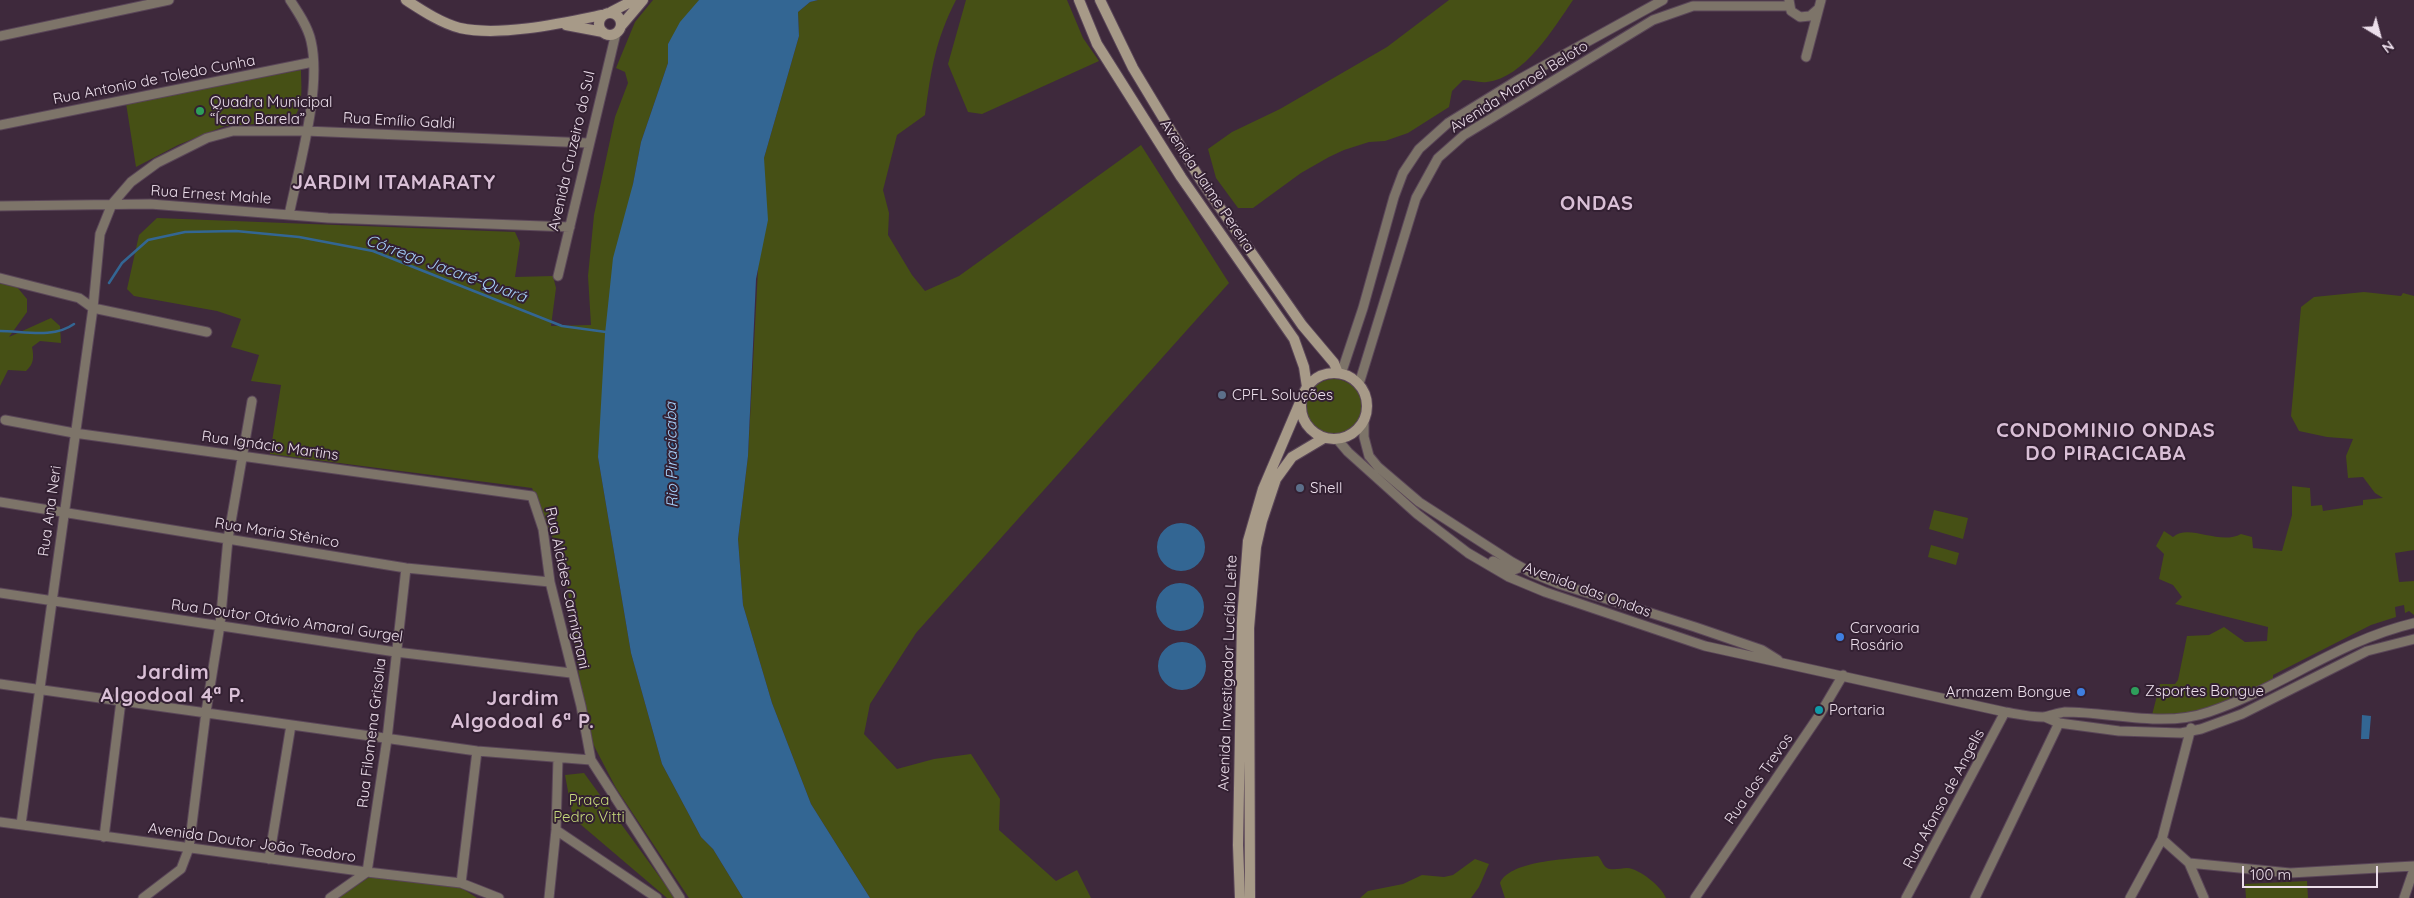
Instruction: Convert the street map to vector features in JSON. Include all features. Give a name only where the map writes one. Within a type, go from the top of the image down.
[{"type":"main road","points":[[406,0],[432,16],[460,28],[513,29],[560,24],[607,14],[634,0]]},
{"type":"main road","name":"Avenida Cruzeiro do Sul","points":[[619,30],[643,0]]},
{"type":"main road","name":"Avenida Jaime Pereira","points":[[1079,0],[1098,44],[1134,103],[1181,177],[1294,339],[1304,367],[1307,387]]},
{"type":"main road","name":"Avenida Jaime Pereira","points":[[1100,0],[1133,68],[1200,179],[1302,325],[1334,363],[1340,374]]},
{"type":"main road","points":[[560,24],[607,34],[619,30],[619,17],[607,14]]},
{"type":"main road","points":[[603,32],[599,24],[607,14]]},
{"type":"main road","points":[[1340,374],[1359,384],[1366,395],[1367,408],[1364,420],[1353,433],[1337,439],[1324,438],[1315,434],[1303,419],[1301,400],[1307,387],[1320,376],[1340,374]]},
{"type":"main road","name":"Avenida Investigador Lucídio Leite","points":[[1240,898],[1238,845],[1242,620],[1248,542],[1263,489],[1301,400]]},
{"type":"main road","name":"Avenida Investigador Lucídio Leite","points":[[1250,898],[1249,628],[1256,548],[1276,479],[1292,457],[1324,438]]},
{"type":"street","points":[[0,36],[169,0]]},
{"type":"street","points":[[290,0],[311,40],[313,62],[312,88],[306,131],[290,215]]},
{"type":"street","name":"Avenida Manoel Beloto","points":[[1340,374],[1363,308],[1394,197],[1403,173],[1419,149],[1448,123],[1518,80],[1663,0]]},
{"type":"street","points":[[1789,3],[1795,14],[1805,17],[1820,3]]},
{"type":"street","name":"Avenida Manoel Beloto","points":[[1359,384],[1416,198],[1429,172],[1448,148],[1481,124],[1574,70],[1653,20],[1667,14],[1693,6],[1789,3]]},
{"type":"street","points":[[1806,57],[1820,3]]},
{"type":"street","name":"Avenida Cruzeiro do Sul","points":[[558,276],[588,143],[619,30]]},
{"type":"street","name":"Rua Antonio de Toledo Cunha","points":[[0,125],[313,62]]},
{"type":"street","name":"Rua Emílio Galdi","points":[[112,204],[130,182],[157,163],[206,138],[233,131],[306,131],[588,143]]},
{"type":"street","name":"Rua Ernest Mahle","points":[[0,206],[112,204],[222,208],[328,218],[570,227]]},
{"type":"street","name":"Rua Ana Neri","points":[[21,824],[74,432],[94,308],[100,234],[112,204]]},
{"type":"street","points":[[0,278],[79,298],[94,308],[207,332]]},
{"type":"street","points":[[143,898],[181,869],[189,848],[206,712],[220,626],[228,539],[252,401]]},
{"type":"street","name":"Rua Ignácio Martins","points":[[5,420],[74,432],[532,496]]},
{"type":"street","name":"Avenida das Ondas","points":[[1364,420],[1364,437],[1369,456],[1378,467],[1419,502],[1450,524],[1521,567],[1559,584],[1762,650],[1782,663]]},
{"type":"street","name":"Avenida das Ondas","points":[[1337,439],[1348,452],[1416,514],[1459,546],[1524,584],[1570,602],[1705,646],[2005,712],[2045,717],[2059,723],[2151,733],[2190,731],[2208,727],[2242,714],[2367,651],[2414,639]]},
{"type":"street","name":"Rua Alcides Carmignani","points":[[532,496],[543,529],[550,582],[571,673],[581,706],[591,760],[680,898]]},
{"type":"street","name":"Rua Maria Stênico","points":[[0,502],[406,568],[550,582]]},
{"type":"street","points":[[1459,546],[1471,549],[1511,570],[1521,567]]},
{"type":"street","name":"Rua Filomena Grisolia","points":[[367,872],[386,740],[406,568]]},
{"type":"street","name":"Rua Doutor Otávio Amaral Gurgel","points":[[0,593],[396,652],[571,673]]},
{"type":"street","name":"Avenida das Ondas","points":[[2045,717],[2064,712],[2166,718],[2196,716],[2232,704],[2349,644],[2382,630],[2414,623]]},
{"type":"street","points":[[1645,625],[1687,634],[1695,627]]},
{"type":"street","points":[[1705,646],[1714,643],[1750,651],[1762,650]]},
{"type":"street","name":"Rua dos Trevos","points":[[1695,898],[1820,714],[1843,675]]},
{"type":"street","points":[[0,684],[206,712],[386,740],[476,751],[591,760]]},
{"type":"street","points":[[104,837],[121,701]]},
{"type":"street","name":"Rua Afonso de Angelis","points":[[1906,898],[2005,712]]},
{"type":"street","points":[[2092,727],[2095,715]]},
{"type":"street","points":[[2108,729],[2112,715]]},
{"type":"street","points":[[2130,898],[2162,839],[2190,731],[2196,716]]},
{"type":"street","points":[[1975,898],[2059,723]]},
{"type":"street","points":[[270,859],[291,725]]},
{"type":"street","points":[[462,883],[476,751]]},
{"type":"street","points":[[549,898],[556,830],[558,758]]},
{"type":"street","name":"Avenida Doutor João Teodoro","points":[[0,822],[367,872],[462,883],[499,898]]},
{"type":"street","points":[[556,830],[656,898]]},
{"type":"street","points":[[2162,839],[2189,863],[2204,898]]},
{"type":"street","points":[[2189,863],[2290,873],[2414,868],[2404,898]]},
{"type":"street","points":[[330,898],[367,872]]},
{"type":"street","points":[[543,898],[551,884]]},
{"type":"green space","points":[[653,0],[699,0],[668,44],[668,63],[641,142],[633,184],[598,457],[631,653],[662,764],[701,837],[713,849],[743,898],[689,898],[616,788],[591,740],[578,669],[565,568],[532,488],[270,454],[281,385],[251,381],[259,355],[231,347],[241,319],[217,311],[134,296],[127,289],[139,235],[157,218],[515,232],[520,243],[515,277],[553,276],[556,288],[551,326],[591,325],[588,276],[594,215],[615,117],[628,83],[625,72],[616,68],[635,22]]},
{"type":"green space","points":[[818,0],[956,0],[943,29],[935,56],[925,115],[897,135],[883,190],[889,213],[888,235],[912,275],[925,291],[959,276],[1141,145],[1229,283],[916,633],[870,704],[864,734],[897,769],[934,759],[971,754],[1000,799],[999,830],[1056,881],[1077,870],[1091,898],[870,898],[811,804],[772,703],[743,605],[738,539],[748,456],[764,158],[799,36],[798,12],[810,2]]},
{"type":"green space","points":[[966,0],[1067,0],[1083,38],[1099,61],[982,114],[968,112],[948,64]]},
{"type":"green space","points":[[1449,0],[1573,0],[1537,50],[1513,71],[1501,78],[1487,82],[1463,80],[1452,91],[1449,107],[1408,133],[1385,141],[1369,142],[1344,150],[1301,173],[1253,208],[1238,208],[1216,178],[1208,149],[1232,132],[1280,109],[1387,47]]},
{"type":"green space","points":[[301,70],[300,105],[298,111],[289,122],[225,126],[178,145],[136,167],[126,103]]},
{"type":"green space","points":[[0,283],[17,287],[27,299],[27,312],[9,337],[51,318],[60,326],[61,343],[40,341],[32,347],[33,360],[31,366],[26,371],[8,370],[0,386]]},
{"type":"green space","points":[[2364,292],[2401,296],[2403,293],[2414,296],[2414,550],[2395,553],[2399,582],[2414,581],[2414,615],[2409,611],[2405,613],[2404,605],[2395,607],[2396,617],[2371,625],[2273,675],[2273,680],[2242,694],[2201,709],[2152,715],[2160,684],[2175,684],[2178,680],[2187,636],[2209,635],[2224,627],[2245,642],[2267,641],[2268,627],[2175,604],[2182,597],[2173,585],[2159,579],[2164,554],[2156,546],[2164,531],[2173,537],[2187,532],[2223,538],[2241,534],[2252,537],[2253,548],[2282,551],[2292,515],[2292,486],[2310,488],[2311,506],[2322,505],[2323,511],[2363,505],[2363,500],[2383,498],[2375,493],[2363,477],[2348,478],[2346,456],[2353,439],[2327,437],[2299,431],[2291,416],[2301,307],[2314,297]]},
{"type":"green space","points":[[1334,379],[1349,384],[1357,392],[1362,407],[1357,422],[1349,430],[1334,435],[1319,430],[1311,422],[1306,407],[1311,392],[1319,384]]},
{"type":"green space","points":[[1934,510],[1968,518],[1963,539],[1929,529]]},
{"type":"green space","points":[[1931,545],[1959,553],[1956,565],[1928,557]]},
{"type":"green space","name":"Praça Pedro Vitti","points":[[584,773],[675,898],[667,898],[573,818],[565,775]]},
{"type":"green space","points":[[1598,856],[1604,866],[1609,869],[1627,868],[1638,871],[1660,888],[1666,898],[1505,898],[1500,883],[1506,875],[1517,869],[1544,862]]},
{"type":"green space","points":[[1475,859],[1489,864],[1479,887],[1471,898],[1360,898],[1368,891],[1403,884],[1422,875],[1444,877],[1453,875]]},
{"type":"green space","points":[[371,876],[460,887],[477,898],[338,898]]},
{"type":"green space","points":[[2307,881],[2308,898],[2246,898],[2245,884]]},
{"type":"water","name":"Rio Piracicaba","points":[[699,0],[818,0],[810,2],[798,12],[799,36],[764,158],[768,220],[756,279],[748,456],[738,539],[743,605],[772,703],[811,804],[870,898],[743,898],[713,849],[701,837],[662,764],[631,653],[598,457],[605,334],[613,258],[633,184],[641,142],[668,63],[668,44],[680,22]]},
{"type":"water","points":[[1176,523],[1186,523],[1195,527],[1201,533],[1205,547],[1201,561],[1195,567],[1186,571],[1176,571],[1167,567],[1161,561],[1157,552],[1157,542],[1161,533],[1167,527]]},
{"type":"water","points":[[1175,583],[1185,583],[1194,587],[1200,593],[1204,607],[1200,621],[1194,627],[1185,631],[1175,631],[1166,627],[1160,621],[1156,612],[1156,602],[1160,593],[1166,587]]},
{"type":"water","points":[[1177,642],[1187,642],[1196,646],[1202,652],[1206,666],[1202,680],[1196,686],[1187,690],[1177,690],[1168,686],[1162,680],[1158,671],[1158,661],[1162,652],[1168,646]]},
{"type":"water","points":[[2362,715],[2371,716],[2369,739],[2361,739]]},
{"type":"waterway","name":"Córrego Jacaré-Quará","points":[[109,283],[122,263],[148,240],[185,232],[236,231],[299,237],[373,251],[562,326],[606,332]]},
{"type":"waterway","name":"Córrego Jacaré-Quará","points":[[0,331],[47,333],[66,329],[74,324]]},
{"type":"place","name":"Quadra Municipal “Ícaro Barela”","points":[[200,111]]},
{"type":"place","name":"CPFL Soluções","points":[[1222,395]]},
{"type":"place","name":"Shell","points":[[1300,488]]},
{"type":"place","name":"Carvoaria Rosário","points":[[1840,637]]},
{"type":"place","name":"Zsportes Bongue","points":[[2135,691]]},
{"type":"place","name":"Armazem Bongue","points":[[2081,692]]},
{"type":"place","name":"Portaria","points":[[1819,710]]},
{"type":"district","name":"JARDIM ITAMARATY","points":[[394,183]]},
{"type":"district","name":"ONDAS","points":[[1597,204]]},
{"type":"district","name":"CONDOMINIO ONDAS DO PIRACICABA","points":[[2106,442]]},
{"type":"district","name":"Jardim Algodoal 4ª P.","points":[[173,684]]},
{"type":"district","name":"Jardim Algodoal 6ª P.","points":[[523,710]]}]
